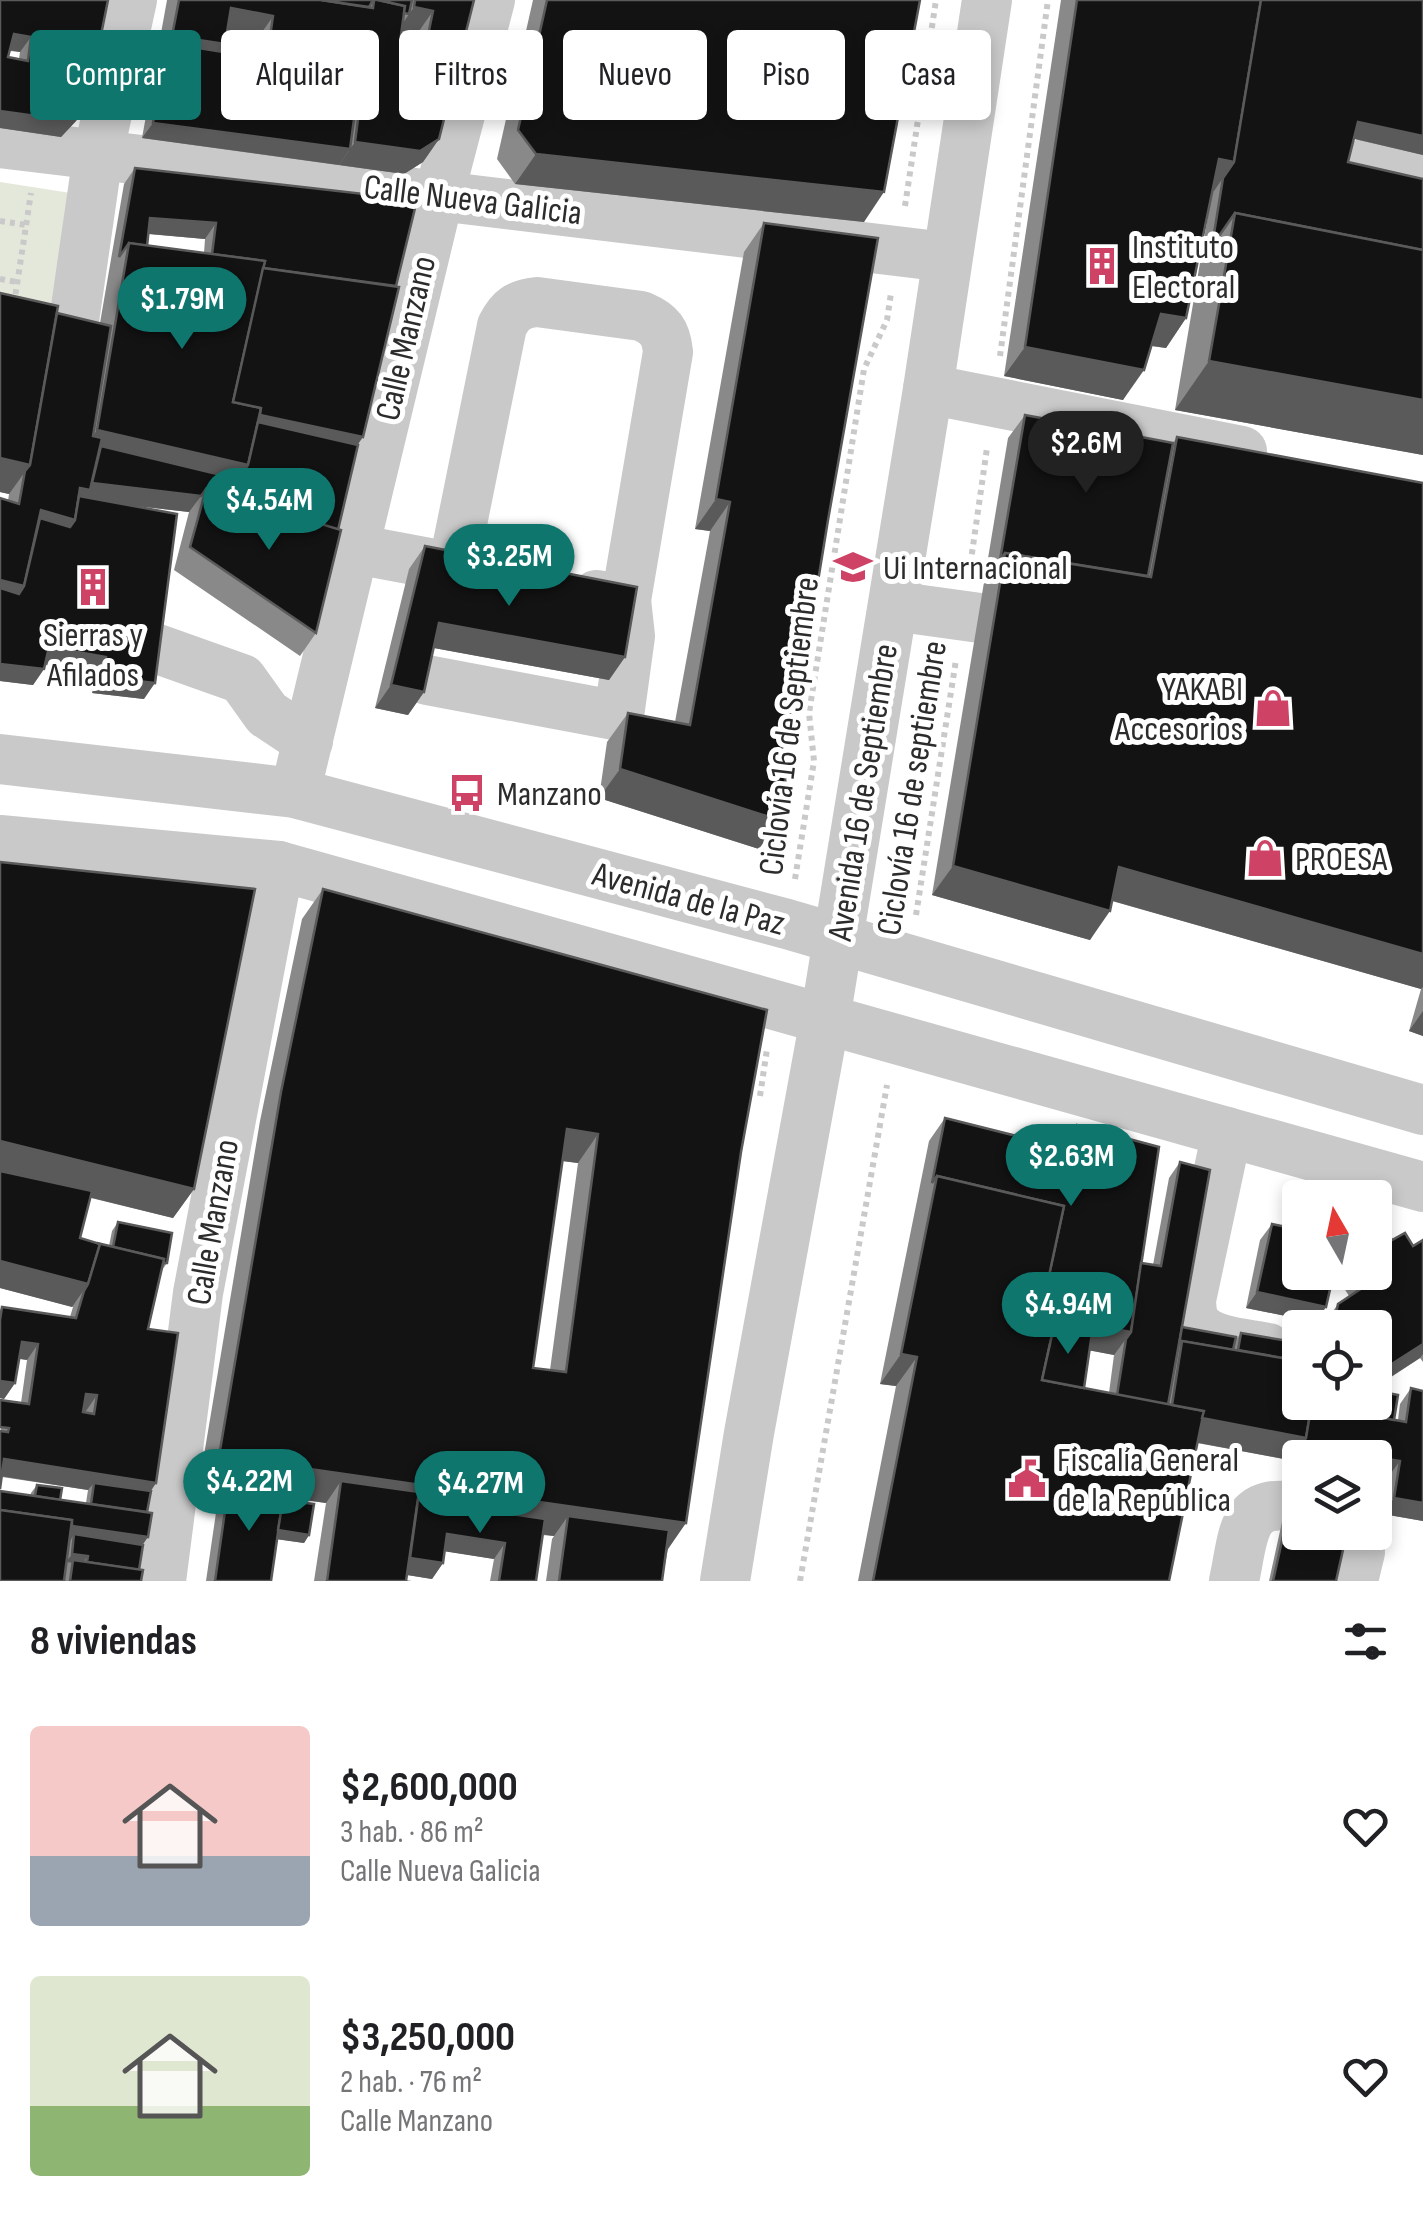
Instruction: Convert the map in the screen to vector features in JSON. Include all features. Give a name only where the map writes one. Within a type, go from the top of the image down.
[{"type":"street","points":[[74,322],[98,155],[132,0]]},
{"type":"street","name":"Calle Manzano","points":[[295,793],[490,0]]},
{"type":"street","name":"Avenida 16 de Septiembre","points":[[724,1581],[825,1019],[987,0]]},
{"type":"street","name":"Calle Nueva Galicia","points":[[19,146],[946,257]]},
{"type":"street","points":[[1366,163],[1423,176]]},
{"type":"street","points":[[428,680],[619,716],[630,636],[626,600],[668,352],[666,336],[656,322],[642,316],[537,302],[521,304],[509,312],[502,326],[454,568]]},
{"type":"street","points":[[928,389],[1286,460]]},
{"type":"street","points":[[356,549],[626,600]]},
{"type":"street","points":[[893,606],[963,615],[1052,652]]},
{"type":"street","points":[[152,647],[242,679],[267,714],[308,741]]},
{"type":"street","name":"Avenida de la Paz","points":[[0,759],[295,793],[787,924],[1423,1110]]},
{"type":"street","points":[[0,840],[280,866],[1423,1187]]},
{"type":"street","name":"Calle Manzano","points":[[160,1581],[198,1293],[280,866]]},
{"type":"street","points":[[1227,1132],[1191,1300],[1192,1316],[1201,1330],[1215,1337],[1282,1352]]},
{"type":"street","points":[[1234,1581],[1252,1514],[1266,1505],[1282,1504]]},
{"type":"street","points":[[1353,1581],[1360,1550]]},
{"type":"path","name":"Ciclovía 16 de Septiembre","points":[[787,924],[814,760],[810,713],[864,368],[887,320],[936,0]]},
{"type":"path","name":"Ciclovía 16 de septiembre","points":[[909,961],[994,402],[1048,0]]},
{"type":"path","points":[[13,310],[26,225],[19,146]]},
{"type":"path","points":[[0,221],[26,225]]},
{"type":"path","points":[[0,278],[18,282]]},
{"type":"path","points":[[758,1111],[774,1004]]},
{"type":"path","points":[[800,1581],[895,1040]]},
{"type":"shaded area","points":[[0,182],[77,194],[52,339],[0,327]]},
{"type":"building","points":[[0,0],[108,0],[102,30],[30,30],[30,37],[14,34],[8,57],[28,61],[30,45],[30,115],[0,111]]},
{"type":"building","points":[[179,0],[321,0],[373,8],[374,0],[378,0],[405,6],[399,30],[399,120],[444,120],[439,139],[420,151],[355,142],[358,120],[379,120],[379,30],[271,30],[273,16],[231,8],[227,30],[221,30],[221,43],[201,40],[201,30],[173,30]]},
{"type":"building","points":[[321,0],[373,0],[369,7]]},
{"type":"building","points":[[378,0],[412,0],[409,14],[404,13],[405,6]]},
{"type":"building","points":[[415,0],[474,0],[466,30],[429,30],[433,11],[414,7]]},
{"type":"building","points":[[547,0],[920,0],[914,30],[865,30],[865,120],[898,120],[884,192],[536,154],[518,130],[520,120],[543,120],[540,30]]},
{"type":"building","points":[[1077,0],[1261,0],[1234,162],[1219,159],[1186,318],[1161,314],[1144,370],[1025,347]]},
{"type":"building","points":[[1261,0],[1423,0],[1423,136],[1358,122],[1348,162],[1423,179],[1423,250],[1235,213],[1212,246],[1223,178],[1234,162]]},
{"type":"building","points":[[201,48],[221,52],[221,120],[354,120],[350,149],[153,123],[201,120]]},
{"type":"building","points":[[135,168],[417,200],[396,286],[263,268],[265,261],[212,254],[216,223],[150,218],[147,246],[129,243],[119,257]]},
{"type":"building","points":[[1235,213],[1423,250],[1423,400],[1209,361]]},
{"type":"building","points":[[764,223],[878,238],[779,820],[620,769],[628,713],[690,725],[730,502],[716,499]]},
{"type":"building","points":[[129,243],[265,261],[233,402],[261,408],[248,465],[97,430]]},
{"type":"building","points":[[263,268],[399,287],[363,437],[260,415],[261,408],[233,402]]},
{"type":"building","points":[[0,293],[58,306],[30,465],[0,458]]},
{"type":"building","points":[[57,313],[111,326],[93,436],[102,438],[90,490],[80,488],[75,520],[41,510],[24,586],[0,580],[0,498],[19,504],[25,471],[30,465]]},
{"type":"building","points":[[1025,415],[1173,443],[1148,576],[1005,553],[1000,560]]},
{"type":"building","points":[[258,422],[358,445],[338,530],[206,489],[201,496],[92,483],[101,446],[238,479],[248,465]]},
{"type":"building","points":[[1177,437],[1423,483],[1423,954],[1119,867],[1110,911],[953,866],[1005,553],[1151,577]]},
{"type":"building","points":[[206,489],[341,530],[316,633],[190,547]]},
{"type":"building","points":[[79,496],[177,514],[155,683],[104,677],[106,657],[49,647],[44,669],[0,664],[0,588],[19,594],[40,518],[70,527]]},
{"type":"building","points":[[425,546],[637,587],[625,657],[439,623],[424,692],[391,685]]},
{"type":"building","points":[[0,862],[255,889],[194,1189],[0,1141]]},
{"type":"building","points":[[323,889],[767,1010],[741,1152],[686,1523],[219,1456],[281,1092]],"holes":[[[567,1129],[598,1134],[566,1372],[533,1368]]]},
{"type":"building","points":[[945,1118],[1072,1150],[1077,1125],[1159,1147],[1131,1332],[1056,1318],[1057,1312],[1042,1308],[1064,1206],[937,1176],[932,1183]]},
{"type":"building","points":[[1180,1162],[1210,1170],[1168,1405],[1117,1395],[1141,1263],[1161,1266]]},
{"type":"building","points":[[0,1171],[92,1191],[80,1238],[100,1244],[88,1284],[0,1261]]},
{"type":"building","points":[[937,1176],[1064,1206],[1042,1308],[1057,1312],[1042,1380],[1204,1411],[1169,1581],[873,1581],[917,1357],[901,1354]]},
{"type":"building","points":[[118,1222],[172,1233],[167,1263],[113,1247]]},
{"type":"building","points":[[1272,1224],[1282,1226],[1282,1290],[1330,1290],[1326,1307],[1257,1292]]},
{"type":"building","points":[[1405,1233],[1413,1246],[1423,1240],[1423,1344],[1392,1364],[1392,1310],[1337,1310],[1338,1304],[1359,1290],[1392,1290],[1392,1240]]},
{"type":"building","points":[[97,1243],[164,1259],[148,1329],[178,1333],[156,1483],[4,1459],[0,1489],[0,1431],[8,1432],[9,1428],[0,1427],[0,1400],[29,1404],[38,1344],[22,1342],[15,1383],[0,1381],[2,1307],[76,1318],[100,1244]],"holes":[[[86,1394],[97,1395],[94,1414],[83,1412]]]},
{"type":"building","points":[[1054,1326],[1092,1333],[1084,1388],[1042,1380]]},
{"type":"building","points":[[1182,1327],[1236,1337],[1233,1350],[1182,1341],[1179,1345]]},
{"type":"building","points":[[1241,1333],[1282,1340],[1282,1358],[1238,1350]]},
{"type":"building","points":[[1182,1341],[1282,1358],[1282,1420],[1309,1420],[1306,1438],[1202,1418],[1204,1411],[1172,1405]]},
{"type":"building","points":[[1411,1388],[1423,1391],[1423,1503],[1394,1498],[1400,1461],[1392,1460],[1392,1440],[1306,1438],[1309,1420],[1406,1422]]},
{"type":"building","points":[[1392,1394],[1398,1395],[1392,1420]]},
{"type":"building","points":[[341,1481],[419,1492],[406,1581],[327,1581]]},
{"type":"building","points":[[94,1483],[151,1491],[147,1512],[91,1504]]},
{"type":"building","points":[[229,1483],[284,1491],[271,1581],[215,1581]]},
{"type":"building","points":[[37,1485],[62,1488],[60,1500],[35,1496]]},
{"type":"building","points":[[0,1491],[152,1513],[148,1537],[72,1526],[72,1520],[0,1510]]},
{"type":"building","points":[[283,1500],[314,1504],[309,1535],[278,1530]]},
{"type":"building","points":[[418,1500],[545,1519],[536,1581],[499,1581],[505,1543],[447,1534],[443,1563],[410,1558]]},
{"type":"building","points":[[0,1510],[72,1520],[64,1581],[0,1581]]},
{"type":"building","points":[[568,1516],[669,1530],[662,1581],[559,1581]]},
{"type":"building","points":[[74,1534],[143,1545],[139,1570],[87,1562],[88,1556],[72,1554]]},
{"type":"building","points":[[1282,1541],[1282,1550],[1343,1550],[1336,1581],[1273,1581]]},
{"type":"building","points":[[73,1560],[143,1570],[141,1581],[70,1581]]},
{"type":"place","name":"Instituto Electoral","points":[[1102,266]]},
{"type":"place","name":"Ui Internacional","points":[[853,567]]},
{"type":"place","name":"Sierras y Afilados","points":[[93,587]]},
{"type":"place","name":"YAKABI Accesorios","points":[[1273,708]]},
{"type":"place","name":"Manzano","points":[[467,793]]},
{"type":"place","name":"PROESA","points":[[1265,858]]},
{"type":"place","name":"Fiscalía General de la República","points":[[1027,1479]]}]
